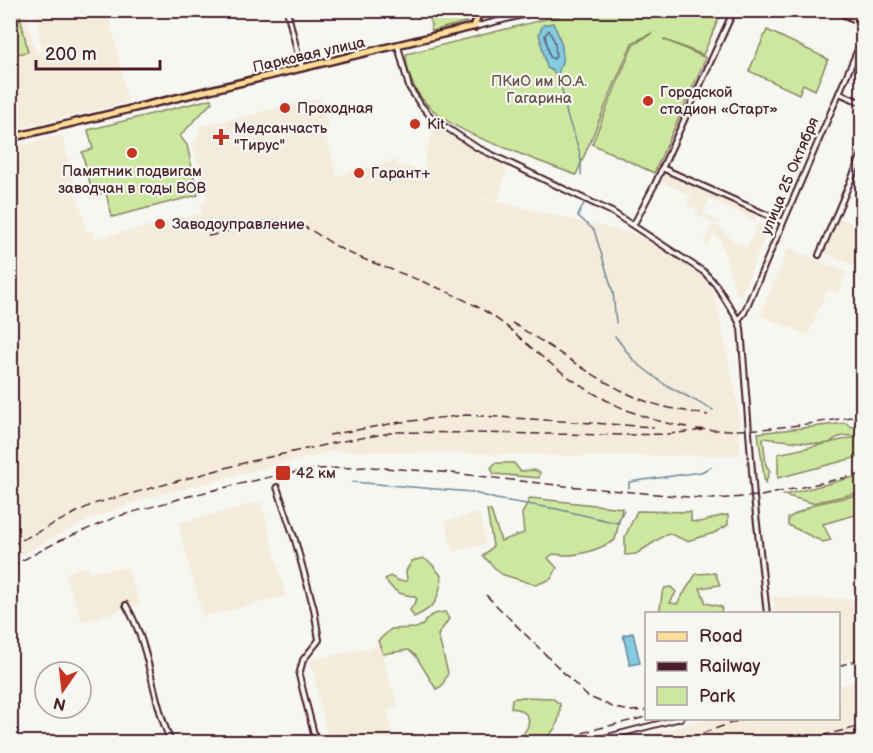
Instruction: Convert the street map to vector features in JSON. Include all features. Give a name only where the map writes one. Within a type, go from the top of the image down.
[{"type":"main road","points":[[474,27],[480,10]]},
{"type":"main road","points":[[837,10],[862,23]]},
{"type":"main road","name":"Парковая улица","points":[[10,138],[474,27]]},
{"type":"street","points":[[287,10],[300,63],[304,69]]},
{"type":"street","name":"Парковая улица","points":[[474,27],[543,10]]},
{"type":"street","points":[[634,224],[641,214],[734,10]]},
{"type":"street","name":"улица 25 Октября","points":[[738,320],[744,313],[862,40]]},
{"type":"street","points":[[398,46],[410,87],[432,118],[476,147],[634,224],[704,272],[716,285],[741,328],[754,496],[767,612]]},
{"type":"street","points":[[839,93],[862,104]]},
{"type":"street","points":[[819,255],[862,154]]},
{"type":"street","points":[[662,168],[783,222]]},
{"type":"street","points":[[277,487],[295,540],[319,640],[303,660],[299,675],[314,734],[319,742]]},
{"type":"street","points":[[126,604],[136,622],[166,732],[171,742]]},
{"type":"street","points":[[588,742],[673,720]]},
{"type":"shaded area","points":[[10,11],[26,11],[35,53],[42,51],[36,11],[108,11],[128,102],[11,130]]},
{"type":"shaded area","points":[[320,98],[329,129],[325,133],[337,176],[395,160],[396,164],[424,171],[427,148],[436,126],[507,168],[498,201],[451,191],[639,235],[704,278],[714,292],[738,404],[740,455],[583,456],[332,451],[143,499],[88,520],[11,560],[11,148],[62,135],[87,232],[93,231],[95,239],[203,213],[200,203],[207,201],[192,142],[199,140],[201,126]]},
{"type":"shaded area","points":[[666,171],[758,214],[755,220],[709,199],[703,213],[720,222],[718,225],[695,214],[697,209],[687,205],[691,196],[662,182]]},
{"type":"shaded area","points":[[838,218],[862,228],[862,269],[823,252]]},
{"type":"shaded area","points":[[758,223],[769,227],[741,296],[736,294],[720,238],[714,233],[708,245],[704,242],[713,224],[733,241],[747,247]]},
{"type":"shaded area","points":[[788,248],[847,272],[838,293],[827,289],[808,335],[760,315]]},
{"type":"shaded area","points":[[261,502],[286,596],[203,617],[178,523]]},
{"type":"shaded area","points":[[479,513],[486,544],[453,552],[445,521]]},
{"type":"shaded area","points":[[86,566],[89,573],[100,569],[101,571],[127,567],[140,604],[83,622],[64,574]]},
{"type":"shaded area","points":[[773,597],[862,600],[862,657],[840,662],[840,612],[775,612]]},
{"type":"shaded area","points":[[379,646],[398,706],[387,710],[394,742],[329,742],[310,660]]},
{"type":"shaded area","points":[[862,680],[862,742],[619,742],[706,720],[840,720],[840,686]]},
{"type":"green space","points":[[428,10],[471,11],[466,22],[432,31]]},
{"type":"green space","points":[[10,11],[19,11],[28,52],[11,55]]},
{"type":"green space","name":"ПКиО им Ю.А. Гагарина","points":[[578,11],[705,11],[708,18],[719,18],[703,55],[663,39],[706,58],[654,173],[592,144],[633,45],[652,33],[632,43],[576,175],[475,136],[442,117],[416,91],[409,74],[406,54]]},
{"type":"green space","points":[[767,30],[828,59],[815,90],[803,84],[799,94],[749,71]]},
{"type":"green space","points":[[211,99],[212,102],[180,136],[187,145],[198,195],[112,217],[106,193],[93,195],[82,152],[93,149],[88,130]]},
{"type":"green space","points":[[846,423],[851,427],[862,423],[862,456],[778,478],[778,454],[827,443],[763,438],[766,465],[770,471],[765,484],[758,433]],"holes":[[[848,435],[860,436],[831,442]]]},
{"type":"green space","points":[[495,463],[514,463],[520,471],[540,472],[539,478],[494,474],[491,468]]},
{"type":"green space","points":[[862,475],[862,492],[812,503],[784,495]]},
{"type":"green space","points":[[862,494],[862,513],[823,524],[831,540],[823,542],[788,525],[788,518],[815,504]]},
{"type":"green space","points":[[530,498],[622,508],[615,540],[585,553],[553,554],[548,558],[557,568],[551,579],[536,585],[501,574],[483,556],[493,546],[487,510],[491,511],[501,541],[524,533],[522,514]]},
{"type":"green space","points":[[637,511],[691,512],[691,521],[696,522],[728,515],[728,525],[714,533],[687,541],[668,533],[636,554],[625,555],[625,537]]},
{"type":"green space","points":[[423,558],[432,564],[442,577],[435,602],[427,610],[414,617],[410,610],[417,599],[414,596],[397,592],[385,579],[390,576],[399,581],[407,581],[406,571],[412,561]]},
{"type":"green space","points":[[715,573],[720,585],[700,588],[706,603],[722,607],[721,612],[656,612],[660,609],[665,588],[671,587],[676,592],[670,603],[677,604],[696,574]]},
{"type":"green space","points":[[445,612],[449,619],[438,635],[448,673],[442,686],[436,689],[416,656],[408,650],[383,654],[378,641],[391,629],[416,628],[423,625],[432,615]]},
{"type":"green space","points":[[552,698],[560,704],[555,728],[542,740],[530,743],[514,742],[524,732],[529,722],[525,713],[511,708],[512,699]]},
{"type":"water","points":[[553,23],[562,49],[558,79],[553,71],[547,68],[539,34],[543,25]]},
{"type":"water","points":[[633,633],[640,663],[630,665],[623,635]]},
{"type":"waterway","points":[[558,78],[579,152],[581,175]]},
{"type":"waterway","points":[[584,203],[578,216],[594,230],[613,292],[616,323]]},
{"type":"waterway","points":[[615,336],[634,361],[664,384],[713,410]]},
{"type":"waterway","points":[[629,488],[629,482],[701,472],[711,467]]},
{"type":"waterway","points":[[353,482],[471,492],[617,523],[624,510]]},
{"type":"railway","points":[[208,236],[272,221],[299,225],[340,249],[437,287],[471,303],[508,328],[574,381],[609,402],[646,417],[687,427]]},
{"type":"railway","points":[[512,323],[591,373],[640,399],[657,405],[708,415]]},
{"type":"railway","points":[[329,435],[401,422],[467,415],[654,427]]},
{"type":"railway","points":[[696,429],[738,430],[779,427],[862,415]]},
{"type":"railway","points":[[10,546],[93,504],[251,461],[396,432],[622,435],[668,434],[704,430]]},
{"type":"railway","points":[[10,567],[59,541],[116,517],[189,496],[274,476],[317,469],[369,467],[442,472],[711,499],[761,496],[862,474]]},
{"type":"railway","points":[[486,595],[587,696],[615,708],[631,711],[645,710]]},
{"type":"railway","points":[[840,665],[852,662],[862,655]]},
{"type":"railway","points":[[557,742],[592,730],[645,717]]},
{"type":"railway","points":[[677,742],[740,720]]},
{"type":"railway","points":[[795,742],[862,726]]},
{"type":"place","name":"Городской стадион «Старт»","points":[[648,101]]},
{"type":"place","name":"Проходная","points":[[285,108]]},
{"type":"place","name":"Kit","points":[[415,124]]},
{"type":"place","name":"Медсанчасть \"Тирус\"","points":[[221,137]]},
{"type":"place","name":"Памятник подвигам заводчан в годы ВОВ","points":[[132,153]]},
{"type":"place","name":"Гарант+","points":[[359,173]]},
{"type":"place","name":"Заводоуправление","points":[[160,224]]},
{"type":"place","name":"42 км","points":[[283,473]]}]
